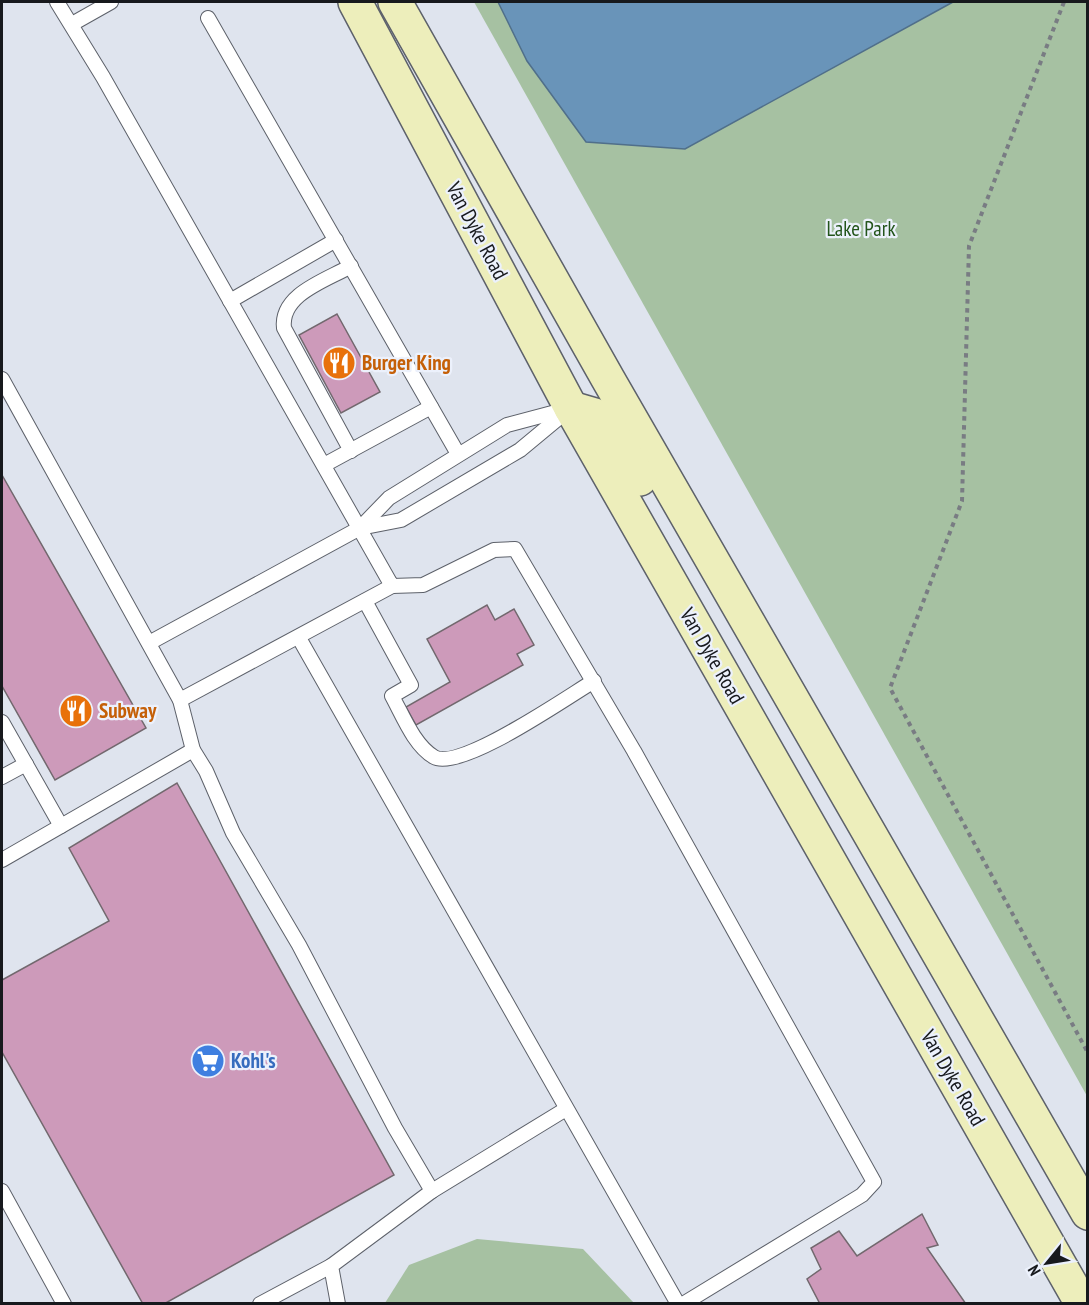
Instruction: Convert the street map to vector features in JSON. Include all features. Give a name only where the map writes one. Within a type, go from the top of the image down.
[{"type":"main road","name":"Van Dyke Road","points":[[355,2],[571,408],[1082,1304]]},
{"type":"main road","name":"Van Dyke Road","points":[[395,2],[608,379],[1088,1213]]},
{"type":"main road","points":[[571,408],[596,415],[608,427],[777,708],[890,866]]},
{"type":"lane","points":[[57,2],[72,24],[392,586]]},
{"type":"lane","points":[[72,24],[111,2]]},
{"type":"lane","points":[[208,18],[458,454]]},
{"type":"lane","points":[[230,301],[336,240]]},
{"type":"lane","points":[[351,266],[297,297],[284,313],[283,321],[284,328],[351,451]]},
{"type":"lane","points":[[2,379],[180,700],[193,750],[206,771],[233,832],[299,945],[395,1128],[432,1191]]},
{"type":"lane","points":[[324,465],[431,406]]},
{"type":"lane","points":[[360,528],[389,498],[507,425],[571,408]]},
{"type":"lane","points":[[149,643],[360,528],[400,520],[411,514],[520,450],[571,408]]},
{"type":"lane","points":[[180,700],[392,586],[423,585],[494,550],[515,549],[594,681],[874,1182],[862,1195],[683,1304]]},
{"type":"lane","points":[[364,601],[411,685],[392,696],[418,743],[435,758],[452,760],[476,752],[594,681]]},
{"type":"lane","points":[[298,638],[678,1304]]},
{"type":"lane","points":[[2,722],[61,826]]},
{"type":"lane","points":[[2,860],[193,750]]},
{"type":"lane","points":[[2,777],[26,764]]},
{"type":"lane","points":[[260,1304],[331,1266],[432,1191],[566,1109]]},
{"type":"lane","points":[[2,1191],[64,1304]]},
{"type":"lane","points":[[331,1266],[338,1304]]},
{"type":"path","points":[[1064,2],[969,246],[962,501],[890,688],[1088,1053]]},
{"type":"green space","name":"Lake Park","points":[[474,2],[1087,2],[1087,1096]]},
{"type":"green space","points":[[477,1239],[583,1249],[634,1303],[385,1303],[409,1265]]},
{"type":"water","points":[[498,2],[953,2],[685,149],[586,142],[527,61]]},
{"type":"building","name":"Burger King","points":[[337,314],[380,392],[341,413],[299,335]]},
{"type":"building","points":[[2,475],[146,728],[55,780],[2,686]]},
{"type":"building","points":[[487,605],[495,620],[514,609],[534,645],[517,654],[523,665],[416,725],[406,707],[450,682],[427,639]]},
{"type":"building","points":[[177,783],[394,1175],[164,1304],[143,1304],[2,1052],[2,980],[109,921],[69,848]]},
{"type":"building","points":[[922,1214],[938,1245],[927,1248],[966,1304],[820,1304],[807,1279],[821,1269],[811,1248],[839,1231],[857,1256]]},
{"type":"place","name":"Burger King","points":[[339,363]]},
{"type":"place","name":"Subway","points":[[76,711]]},
{"type":"place","name":"Kohl's","points":[[208,1061]]}]
